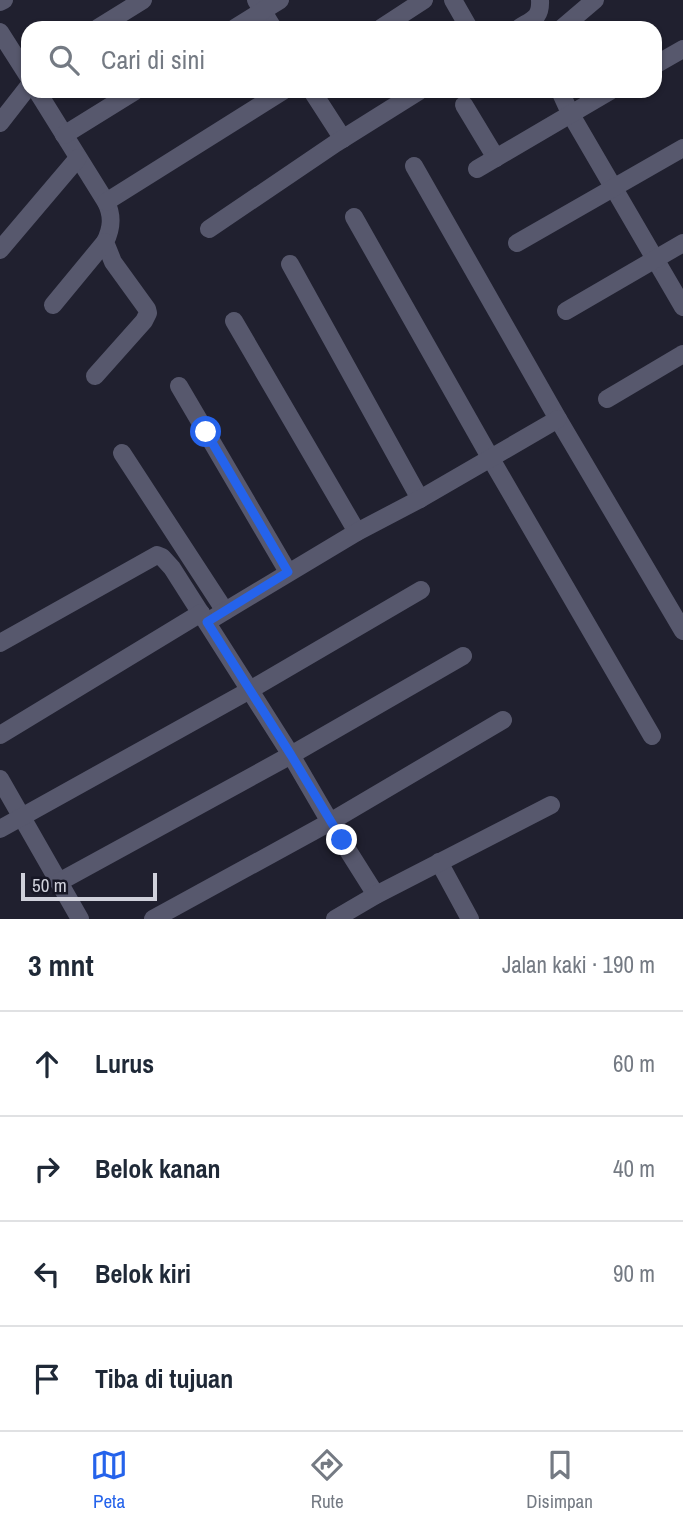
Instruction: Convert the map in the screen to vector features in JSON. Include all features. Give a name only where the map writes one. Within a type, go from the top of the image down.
[{"type":"street","points":[[109,21],[143,0]]},
{"type":"street","points":[[243,21],[259,6],[280,0]]},
{"type":"street","points":[[392,21],[424,0]]},
{"type":"street","points":[[453,0],[465,21]]},
{"type":"street","points":[[530,21],[538,16],[540,0]]},
{"type":"street","points":[[570,21],[595,0]]},
{"type":"street","points":[[259,6],[269,21]]},
{"type":"street","points":[[0,32],[21,67]]},
{"type":"street","points":[[662,61],[683,49]]},
{"type":"street","points":[[0,123],[21,87]]},
{"type":"street","points":[[41,98],[106,202],[111,223],[105,242],[53,305]]},
{"type":"street","points":[[64,135],[124,98]]},
{"type":"street","points":[[106,202],[272,98]]},
{"type":"street","points":[[317,98],[343,139]]},
{"type":"street","points":[[209,229],[408,98]]},
{"type":"street","points":[[563,98],[683,306]]},
{"type":"street","points":[[477,169],[597,98]]},
{"type":"street","points":[[464,105],[496,158]]},
{"type":"street","points":[[517,243],[683,148]]},
{"type":"street","points":[[0,250],[78,158]]},
{"type":"street","points":[[414,166],[683,631]]},
{"type":"street","points":[[354,217],[652,736]]},
{"type":"street","points":[[95,376],[148,313],[113,262],[105,242]]},
{"type":"street","points":[[566,311],[683,243]]},
{"type":"street","points":[[290,264],[420,499]]},
{"type":"street","points":[[234,321],[357,532]]},
{"type":"street","points":[[607,399],[683,354]]},
{"type":"street","points":[[179,386],[288,572]]},
{"type":"street","points":[[0,735],[204,618],[225,611],[357,532],[420,499],[558,419]]},
{"type":"street","points":[[122,453],[225,611]]},
{"type":"street","points":[[0,643],[157,555],[166,560],[291,755],[376,895]]},
{"type":"street","points":[[0,830],[250,690],[421,590]]},
{"type":"street","points":[[59,883],[464,656]]},
{"type":"street","points":[[153,919],[330,822],[502,720]]},
{"type":"street","points":[[0,779],[80,919]]},
{"type":"street","points":[[335,919],[376,895],[551,806]]},
{"type":"street","points":[[439,863],[470,919]]},
{"type":"route","points":[[206,432],[288,572],[207,622],[342,840]]}]
